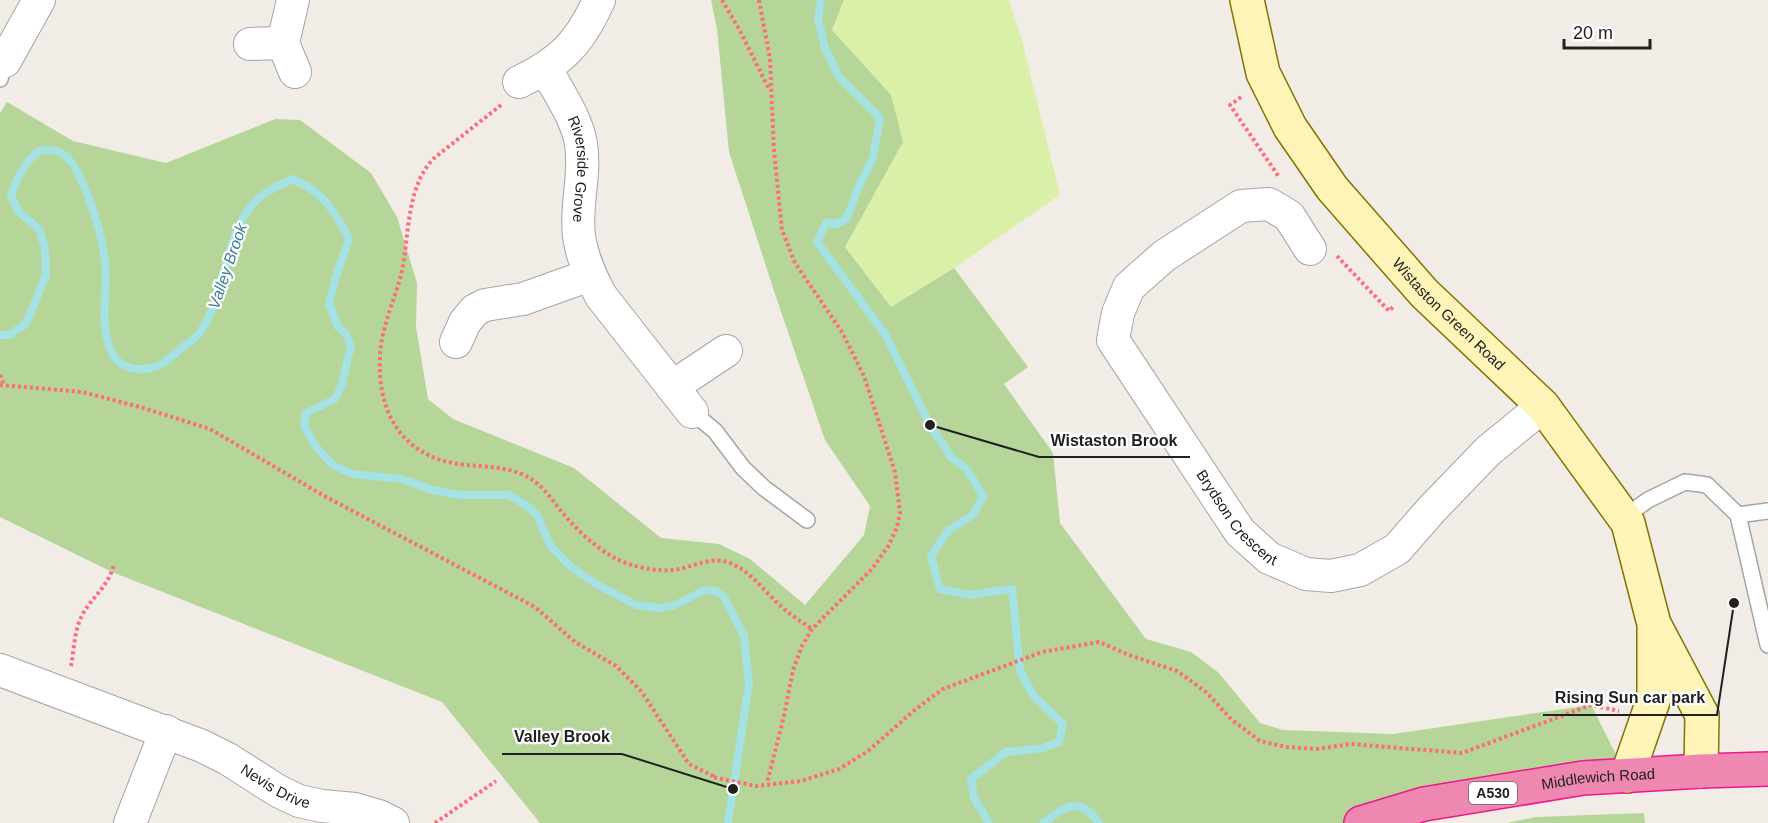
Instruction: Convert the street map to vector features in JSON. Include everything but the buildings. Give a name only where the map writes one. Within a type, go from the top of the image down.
[{"type":"highway","name":"Middlewich Road","points":[[1361,823],[1424,804],[1583,778],[1768,769]]},
{"type":"street","points":[[3,70],[39,0]]},
{"type":"street","points":[[293,0],[283,43],[295,72]]},
{"type":"street","points":[[532,76],[573,45],[599,0]]},
{"type":"street","name":"Wistaston Green Road","points":[[1247,0],[1266,79],[1290,128],[1332,188],[1417,285],[1543,406],[1628,523],[1654,624],[1702,715],[1701,771]]},
{"type":"street","points":[[250,44],[283,43]]},
{"type":"street","name":"Riverside Grove","points":[[532,76],[570,115],[581,141],[583,160],[579,235],[582,255],[590,275],[601,296],[692,412]]},
{"type":"street","points":[[1270,205],[1289,216],[1310,249]]},
{"type":"street","name":"Brydson Crescent","points":[[1270,205],[1241,206],[1164,256],[1130,287],[1118,313],[1113,340],[1240,532],[1269,558],[1306,574],[1331,576],[1360,570],[1397,549],[1488,451],[1543,406]]},
{"type":"street","points":[[456,342],[465,322],[475,310],[484,305],[523,298],[590,275]]},
{"type":"street","points":[[672,387],[726,351]]},
{"type":"street","name":"Wistaston Green Road","points":[[1627,776],[1654,698],[1654,624]]},
{"type":"street","name":"Nevis Drive","points":[[0,670],[166,731],[228,759],[298,801],[355,809],[393,823]]},
{"type":"street","points":[[130,823],[166,731]]},
{"type":"lane","points":[[692,412],[715,430],[743,468],[764,488],[807,520]]},
{"type":"lane","points":[[1624,517],[1648,500],[1686,482],[1707,485],[1738,515],[1768,645]]},
{"type":"lane","points":[[1738,515],[1768,511]]},
{"type":"path","points":[[722,0],[750,49],[771,93]]},
{"type":"path","points":[[759,0],[770,59],[774,151],[783,230],[795,263],[842,332],[864,376],[895,472],[900,513],[889,545],[858,585],[812,630],[802,646],[793,670],[767,783]]},
{"type":"path","points":[[532,76],[511,97],[433,159],[418,180],[401,274],[385,327],[380,353],[381,386],[387,410],[396,430],[419,449],[446,462],[503,469],[523,474],[539,484],[568,519],[592,542],[613,557],[650,569],[675,570],[710,561],[726,561],[741,568],[782,608],[812,630]]},
{"type":"path","points":[[1266,79],[1230,105],[1280,179],[1270,205]]},
{"type":"path","points":[[1310,249],[1323,240],[1389,311],[1417,285]]},
{"type":"path","points":[[0,375],[2,385],[82,392],[210,429],[326,497],[535,607],[575,642],[616,666],[641,691],[689,764],[712,777],[756,786],[801,781],[839,769],[868,751],[917,708],[943,689],[1041,652],[1099,642],[1177,671],[1206,692],[1232,720],[1260,741],[1286,747],[1317,749],[1352,744],[1462,753],[1591,705]]},
{"type":"path","points":[[63,693],[80,619],[108,582],[114,564]]},
{"type":"path","points":[[435,823],[496,781]]},
{"type":"green space","points":[[711,0],[844,0],[832,30],[891,95],[903,142],[845,247],[891,307],[954,268],[1028,367],[1004,384],[1053,453],[1060,523],[1146,639],[1191,652],[1219,673],[1260,723],[1283,730],[1393,734],[1591,705],[1627,776],[1361,823],[540,823],[442,702],[112,572],[0,517],[0,113],[7,102],[73,141],[166,163],[275,119],[300,120],[371,173],[397,217],[417,283],[416,327],[428,399],[453,419],[574,468],[661,538],[719,544],[750,559],[805,605],[864,535],[870,506],[825,440],[729,152],[717,29]]},
{"type":"green space","points":[[844,0],[1009,0],[1022,40],[1060,195],[954,268],[891,307],[845,247],[903,142],[832,30]]},
{"type":"green space","points":[[1644,813],[1645,823],[1507,823],[1536,817]]},
{"type":"waterway","points":[[821,0],[818,19],[825,48],[839,77],[880,118],[873,158],[847,218],[837,224],[826,223],[817,242],[885,334],[930,425],[952,458],[967,469],[983,496],[974,514],[948,531],[931,556],[940,589],[970,595],[1012,589],[1020,671],[1033,695],[1063,724],[1059,742],[1043,748],[1006,752],[971,779],[974,798],[989,823]]},
{"type":"waterway","name":"Valley Brook","points":[[0,335],[9,335],[26,324],[46,275],[45,249],[40,230],[19,212],[11,197],[22,170],[28,161],[42,150],[53,150],[69,159],[83,184],[95,215],[104,255],[106,280],[104,317],[108,341],[115,358],[134,369],[156,367],[163,363],[193,339],[204,326],[212,311],[238,227],[255,201],[293,179],[313,190],[333,211],[349,239],[329,303],[338,327],[346,334],[351,346],[341,387],[335,399],[306,413],[304,425],[316,447],[334,466],[353,474],[402,479],[432,490],[460,495],[509,495],[537,515],[550,545],[570,566],[598,585],[636,605],[659,608],[675,605],[705,590],[716,591],[724,597],[744,636],[749,683],[728,823]]},
{"type":"waterway","name":"Valley Brook","points":[[1043,823],[1072,806],[1085,809],[1099,823]]},
{"type":"place","name":"Wistaston Brook","points":[[930,425]]},
{"type":"place","name":"Rising Sun car park","points":[[1734,603]]},
{"type":"place","name":"Valley Brook","points":[[733,789]]}]
